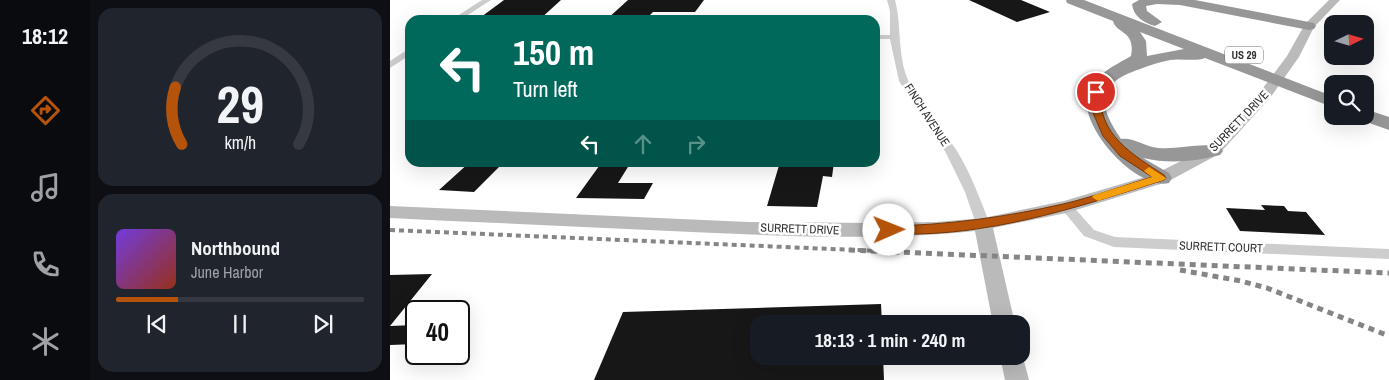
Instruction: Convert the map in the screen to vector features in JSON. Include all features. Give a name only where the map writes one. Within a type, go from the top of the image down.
[{"type":"highway","name":"US 29","points":[[1072,0],[1096,4],[1155,22],[1324,86]]},
{"type":"highway","points":[[1155,22],[1141,14],[1139,4],[1157,0],[1177,0],[1309,26]]},
{"type":"highway","name":"US 29","points":[[1096,4],[1221,58],[1324,99]]},
{"type":"highway","points":[[1096,4],[1134,33],[1139,41],[1141,50],[1139,58],[1107,79],[1096,92],[1095,106],[1107,134],[1124,154],[1160,178]]},
{"type":"highway","points":[[1122,70],[1174,54],[1196,54],[1221,58]]},
{"type":"highway","points":[[1374,104],[1389,110]]},
{"type":"highway","points":[[1374,118],[1389,124]]},
{"type":"highway","points":[[1107,134],[1137,150],[1153,154],[1176,156],[1213,151]]},
{"type":"street","points":[[463,15],[487,0]]},
{"type":"street","name":"FINCH AVENUE","points":[[891,0],[894,10],[894,37],[904,81],[952,153],[971,192],[983,224]]},
{"type":"street","name":"SURRETT DRIVE","points":[[390,212],[821,230],[936,229],[983,224],[1066,207],[1160,178],[1213,151],[1265,95],[1293,57],[1309,26],[1335,0]]},
{"type":"street","points":[[880,37],[894,37]]},
{"type":"street","points":[[390,65],[405,54]]},
{"type":"street","name":"SURRETT COURT","points":[[1066,207],[1089,233],[1114,242],[1389,254]]},
{"type":"street","points":[[983,224],[1002,315]]},
{"type":"street","points":[[1014,365],[1017,380]]},
{"type":"building","points":[[504,0],[561,0],[544,15],[484,15]]},
{"type":"building","points":[[628,0],[704,0],[695,12],[653,12],[650,15],[612,15]]},
{"type":"building","points":[[969,0],[1021,0],[1050,12],[1017,22]]},
{"type":"building","points":[[464,167],[499,167],[474,192],[439,190]]},
{"type":"building","points":[[598,167],[628,167],[618,183],[653,183],[644,199],[576,198]]},
{"type":"building","points":[[779,167],[833,167],[832,177],[823,176],[817,207],[767,206]]},
{"type":"building","points":[[1261,205],[1284,206],[1288,211],[1306,212],[1325,235],[1240,231],[1226,208],[1265,210]]},
{"type":"building","points":[[432,274],[411,300],[405,300],[405,307],[390,326],[390,275]]},
{"type":"building","points":[[881,304],[882,315],[750,315],[750,365],[883,365],[884,380],[594,380],[623,312]]},
{"type":"building","points":[[405,325],[405,344],[390,345],[390,326]]},
{"type":"railway","points":[[390,230],[878,251]]},
{"type":"railway","points":[[849,250],[1389,273]]},
{"type":"railway","points":[[1180,270],[1241,281],[1267,288],[1389,336]]},
{"type":"slow traffic","points":[[1098,197],[1160,178],[1149,171]]},
{"type":"route","points":[[889,230],[936,229],[983,224],[1066,207],[1160,178],[1124,154],[1107,134],[1095,106],[1096,92]]}]
